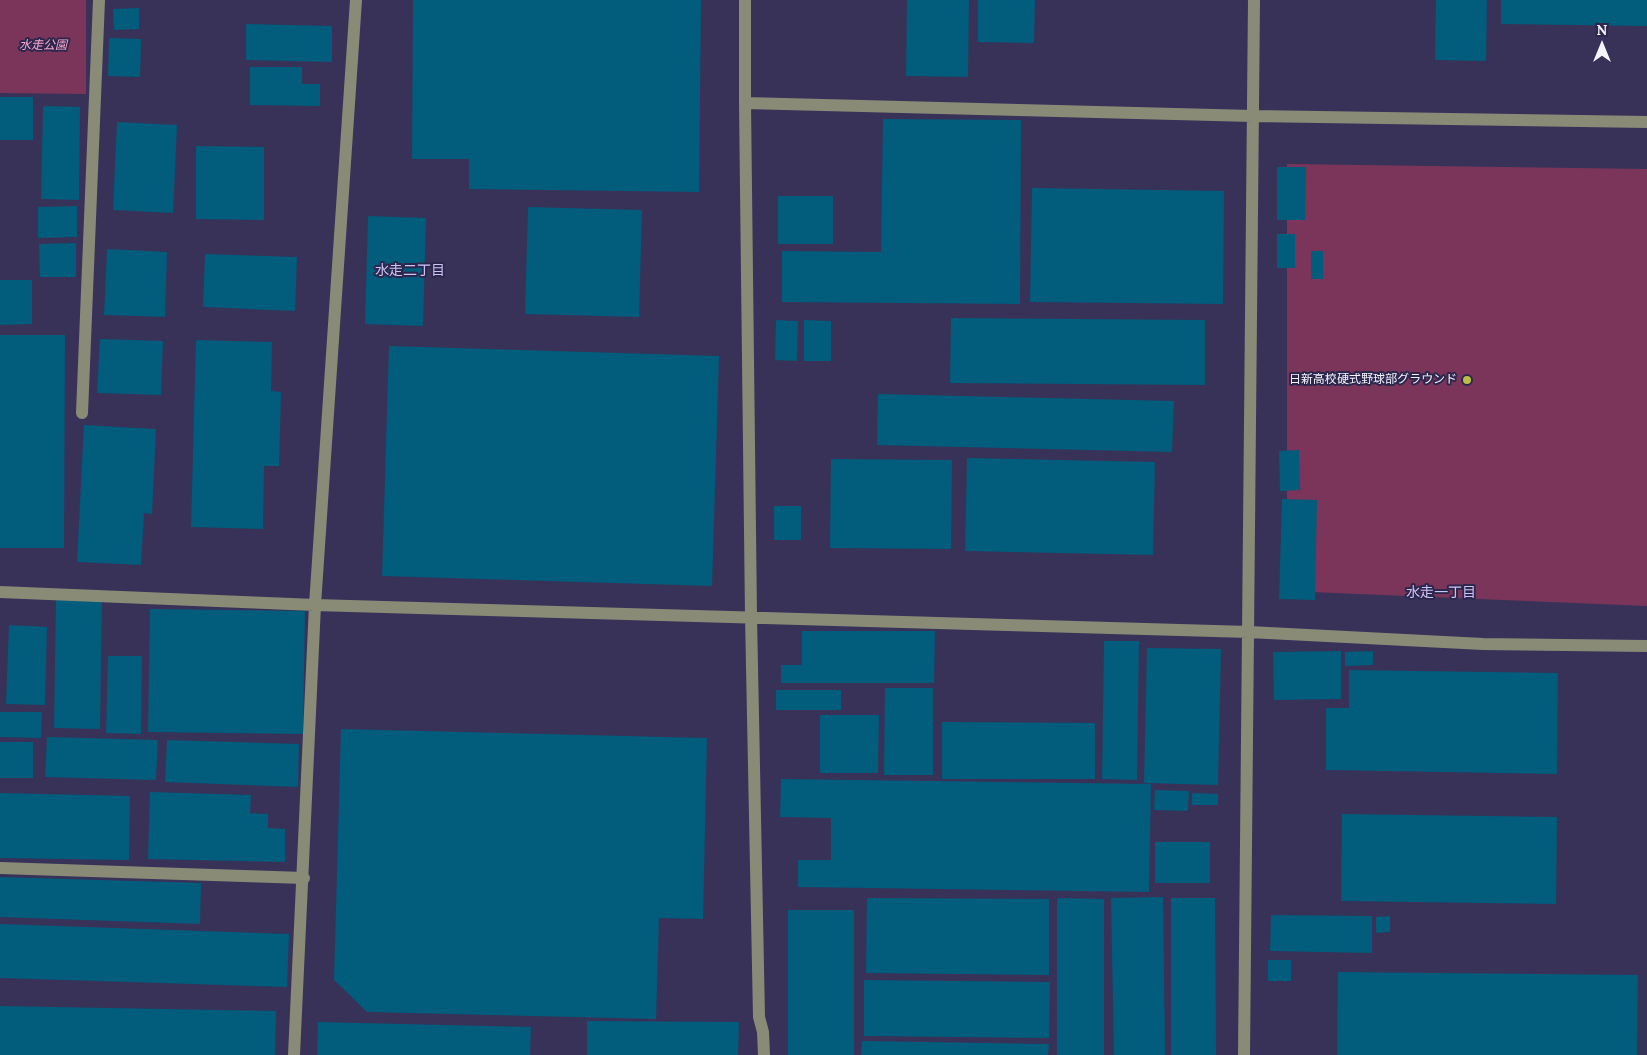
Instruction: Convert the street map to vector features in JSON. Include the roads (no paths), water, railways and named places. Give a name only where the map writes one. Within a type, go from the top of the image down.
[{"type":"street","points":[[82,414],[100,0]]},
{"type":"street","points":[[294,1055],[304,878],[315,605],[356,0]]},
{"type":"street","points":[[745,0],[751,616],[759,1018],[763,1032],[764,1055]]},
{"type":"street","points":[[1244,1055],[1254,0]]},
{"type":"street","points":[[745,103],[1253,116],[1647,122]]},
{"type":"street","points":[[0,592],[315,605],[751,616],[1249,632],[1483,644],[1647,646]]},
{"type":"street","points":[[0,868],[304,878]]},
{"type":"place","name":"日新高校硬式野球部グラウンド","points":[[1467,380]]},
{"type":"district","name":"水走二丁目","points":[[410,271]]},
{"type":"district","name":"水走一丁目","points":[[1441,593]]},
{"type":"park label","name":"水走公園","points":[[43,46]]}]
